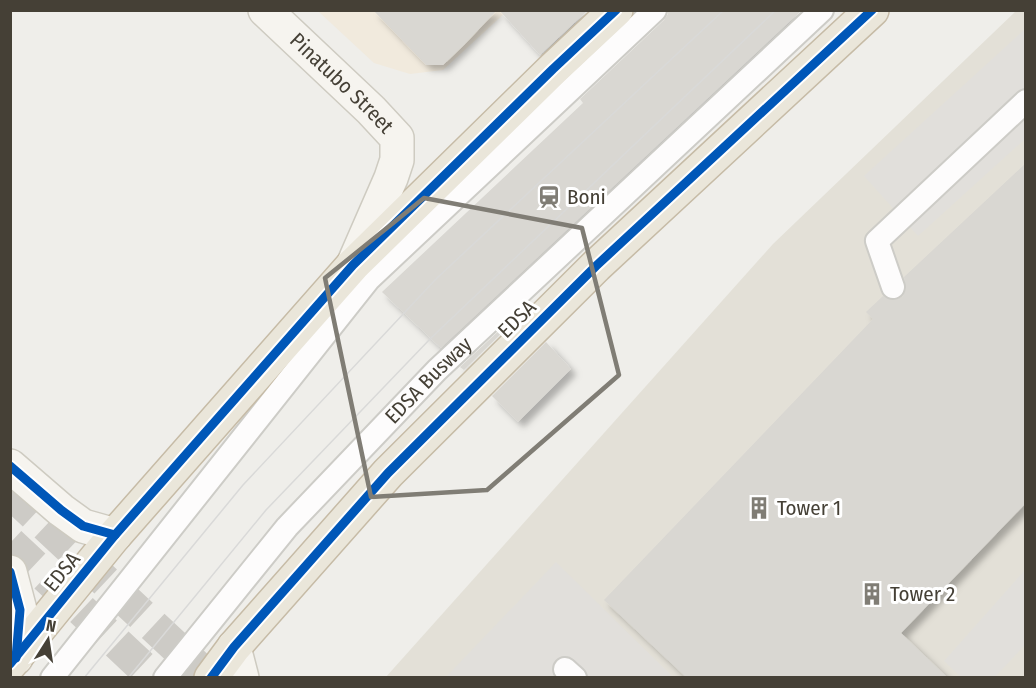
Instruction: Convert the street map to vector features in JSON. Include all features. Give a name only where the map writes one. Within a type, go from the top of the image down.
[{"type":"highway","name":"EDSA","points":[[12,659],[115,535],[353,265],[616,10]]},
{"type":"highway","name":"EDSA","points":[[211,678],[238,662],[388,473],[596,266],[872,10]]},
{"type":"street","name":"Pinatubo Street","points":[[265,10],[397,138],[397,160],[353,265]]},
{"type":"street","points":[[10,466],[83,526],[115,535]]},
{"type":"street","points":[[10,572],[20,610],[12,659]]},
{"type":"lane","points":[[52,678],[369,279],[655,10]]},
{"type":"lane","name":"EDSA Busway","points":[[165,678],[287,527],[437,370],[822,10]]},
{"type":"lane","points":[[893,287],[877,241],[1026,101]]},
{"type":"highlighted area","points":[[424,198],[582,228],[619,375],[487,490],[371,497],[325,278]]},
{"type":"shaded area","points":[[318,11],[507,11],[443,70],[410,74],[374,63]]},
{"type":"shaded area","points":[[1016,11],[1025,11],[1025,677],[385,678],[773,244]]},
{"type":"shaded area","points":[[1025,29],[1025,139],[918,236],[864,176]]},
{"type":"shaded area","points":[[556,562],[673,677],[445,678]]},
{"type":"shaded area","points":[[1025,570],[1025,645],[995,677],[961,677],[944,661]]},
{"type":"building","points":[[373,10],[497,10],[443,65],[426,65]]},
{"type":"building","points":[[499,10],[588,10],[540,55]]},
{"type":"building","name":"Boni","points":[[668,10],[802,10],[441,348],[382,292],[583,103],[580,99],[664,20]]},
{"type":"building","points":[[1026,163],[1026,503],[901,633],[948,678],[687,678],[604,600],[873,319],[866,312],[883,296],[891,300],[903,296],[906,289],[904,277]]},
{"type":"building","points":[[519,312],[521,314],[464,370],[460,367]]},
{"type":"building","points":[[546,342],[571,369],[518,422],[492,396]]},
{"type":"tunnel","points":[[10,492],[209,678]]},
{"type":"tunnel","points":[[10,543],[154,678]]},
{"type":"tram line","points":[[84,678],[243,485],[436,279],[724,10]]},
{"type":"tram line","points":[[128,678],[266,510],[431,338],[776,10]]},
{"type":"cycle path","points":[[10,664],[115,535],[353,265],[616,10]]},
{"type":"cycle path","points":[[211,678],[234,647],[388,473],[596,266],[872,10]]},
{"type":"cycle path","points":[[10,466],[83,526],[115,535]]},
{"type":"cycle path","points":[[10,572],[20,610],[16,658]]},
{"type":"place","name":"Boni","points":[[549,197]]},
{"type":"place","name":"Tower 1","points":[[759,508]]},
{"type":"place","name":"Tower 2","points":[[872,594]]}]
